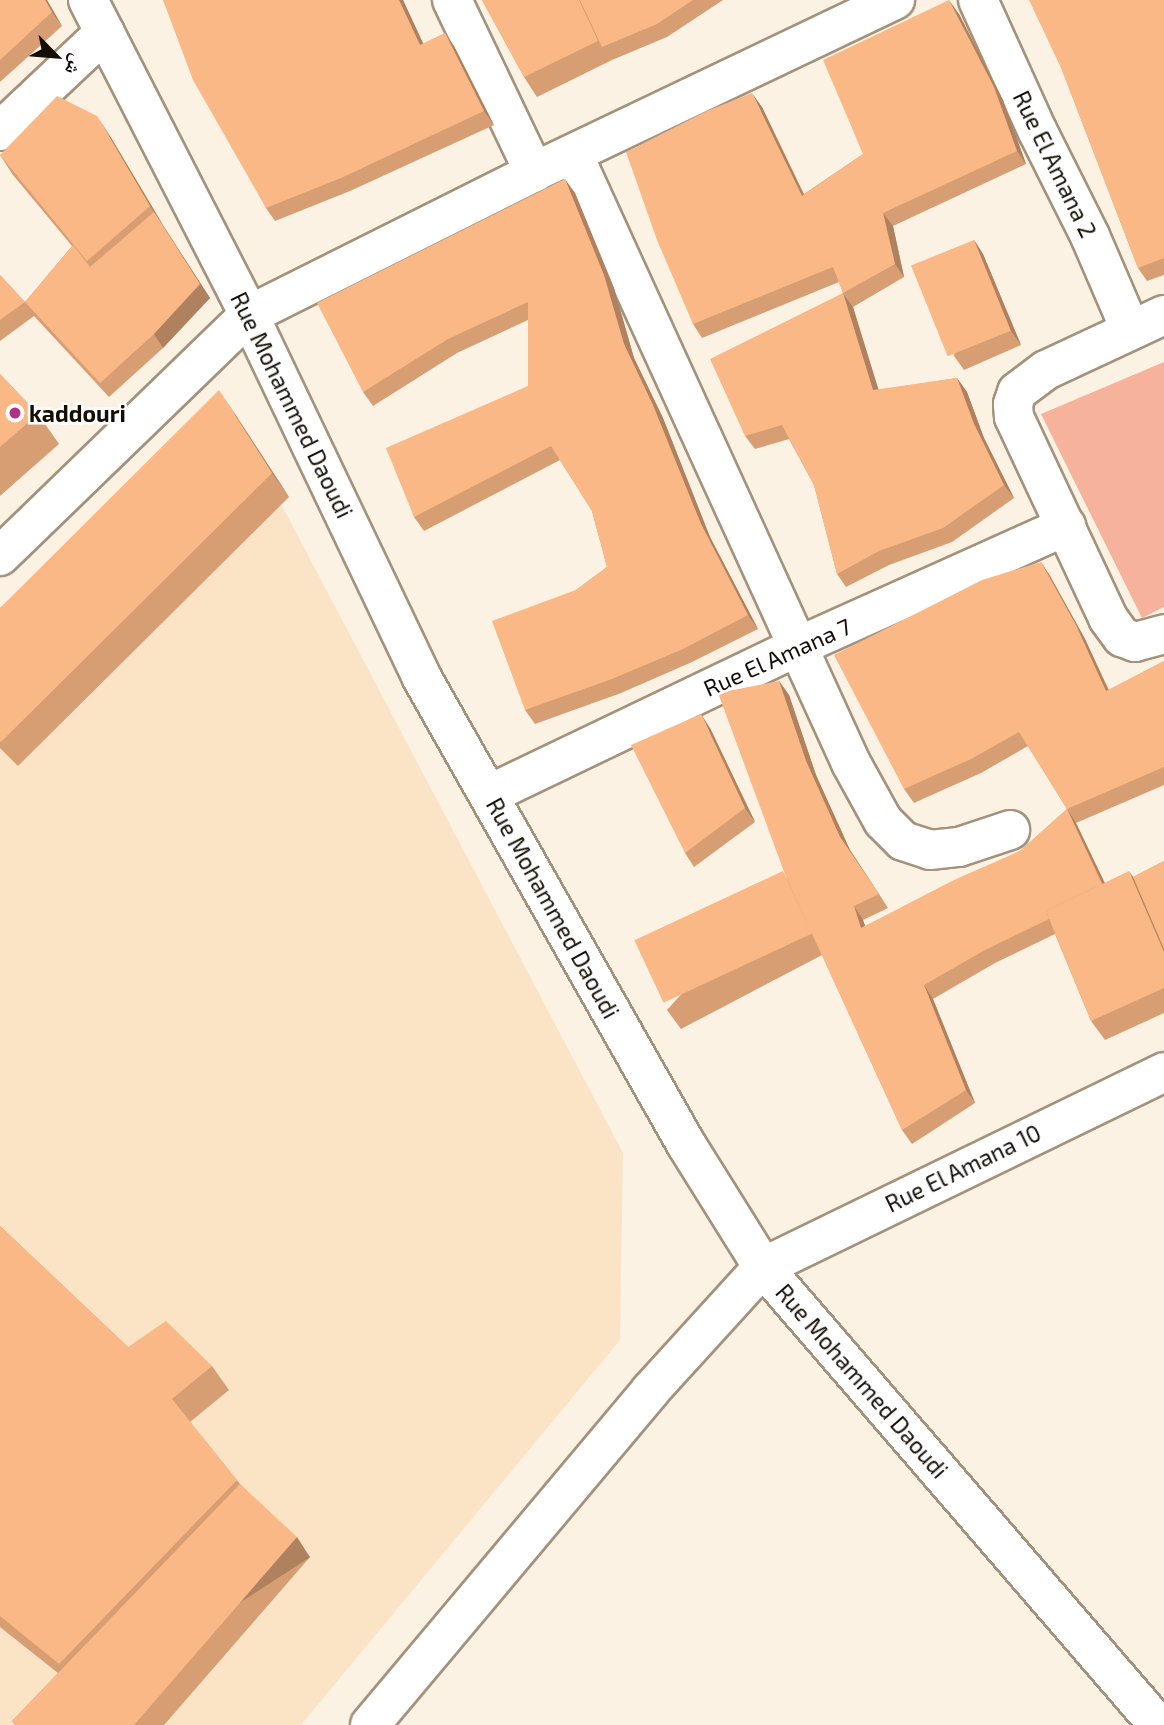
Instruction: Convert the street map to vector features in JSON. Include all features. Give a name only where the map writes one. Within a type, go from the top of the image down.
[{"type":"street","points":[[452,0],[534,172]]},
{"type":"street","points":[[0,556],[248,315],[534,172],[895,0]]},
{"type":"street","name":"Rue El Amana 2","points":[[978,0],[1037,130],[1090,236],[1147,322]]},
{"type":"street","points":[[0,131],[97,16]]},
{"type":"street","name":"Rue Mohammed Daoudi","points":[[97,16],[248,315],[422,678],[686,1144],[763,1267],[1158,1725]]},
{"type":"street","points":[[573,154],[851,763],[883,821],[903,841],[930,850],[958,847],[1010,830]]},
{"type":"street","points":[[1147,322],[1046,370],[1017,392],[1013,404],[1014,417],[1108,618],[1122,637],[1135,642],[1164,634]]},
{"type":"street","name":"Rue El Amana 7","points":[[490,794],[799,646],[1066,526]]},
{"type":"street","name":"Rue El Amana 10","points":[[763,1267],[1164,1072]]},
{"type":"street","points":[[370,1725],[642,1401],[763,1267]]},
{"type":"shaded area","points":[[1164,362],[1164,607],[1142,618],[1041,414]]},
{"type":"shaded area","points":[[231,409],[623,1153],[620,1340],[301,1725],[0,1725],[0,634]]},
{"type":"building","points":[[0,0],[45,0],[52,12],[0,60]]},
{"type":"building","points":[[163,0],[399,0],[420,45],[445,33],[484,111],[341,178],[266,208],[193,80]]},
{"type":"building","points":[[482,0],[579,0],[598,41],[524,77]]},
{"type":"building","points":[[580,0],[693,0],[657,24],[602,47]]},
{"type":"building","points":[[949,0],[994,87],[1017,151],[883,213],[895,264],[843,293],[833,267],[693,324],[657,240],[626,152],[707,111],[752,93],[802,196],[863,154],[823,60]]},
{"type":"building","points":[[1029,0],[1164,0],[1164,258],[1138,268],[1062,70]]},
{"type":"building","points":[[57,96],[97,116],[150,206],[87,261],[0,155]]},
{"type":"building","points":[[565,179],[604,275],[624,344],[653,405],[701,524],[748,615],[683,649],[612,679],[525,710],[492,621],[576,590],[607,567],[592,511],[551,446],[414,517],[386,448],[528,386],[528,302],[448,339],[363,392],[317,303]]},
{"type":"building","points":[[154,212],[200,284],[154,334],[100,383],[25,302],[73,245],[90,267]]},
{"type":"building","points":[[974,240],[1011,331],[948,356],[911,265]]},
{"type":"building","points":[[0,275],[25,302],[0,320]]},
{"type":"building","points":[[843,293],[873,390],[957,378],[974,424],[1004,485],[943,528],[879,551],[837,574],[814,485],[782,425],[745,436],[710,359]]},
{"type":"building","points":[[0,374],[38,414],[0,447]]},
{"type":"building","points":[[219,390],[272,473],[1,742],[0,608]]},
{"type":"building","points":[[1041,562],[1076,625],[1106,691],[1164,661],[1164,767],[1067,809],[1019,732],[971,759],[904,789],[834,655],[982,580]]},
{"type":"building","points":[[779,681],[806,761],[840,837],[879,894],[854,906],[861,928],[954,880],[1020,851],[1067,809],[1102,884],[1046,911],[1049,919],[985,950],[924,985],[966,1090],[902,1130],[786,877],[718,693]]},
{"type":"building","points":[[701,714],[745,808],[685,853],[631,745]]},
{"type":"building","points":[[1164,861],[1164,949],[1133,877]]},
{"type":"building","points":[[783,871],[812,934],[664,1003],[634,940]]},
{"type":"building","points":[[1129,871],[1164,952],[1164,988],[1091,1021],[1046,911]]},
{"type":"building","points":[[0,1226],[128,1347],[166,1321],[212,1366],[172,1399],[237,1480],[59,1664],[0,1616]]},
{"type":"building","points":[[240,1484],[297,1537],[134,1725],[16,1725],[12,1721]]},
{"type":"place","name":"kaddouri","points":[[15,413]]}]
